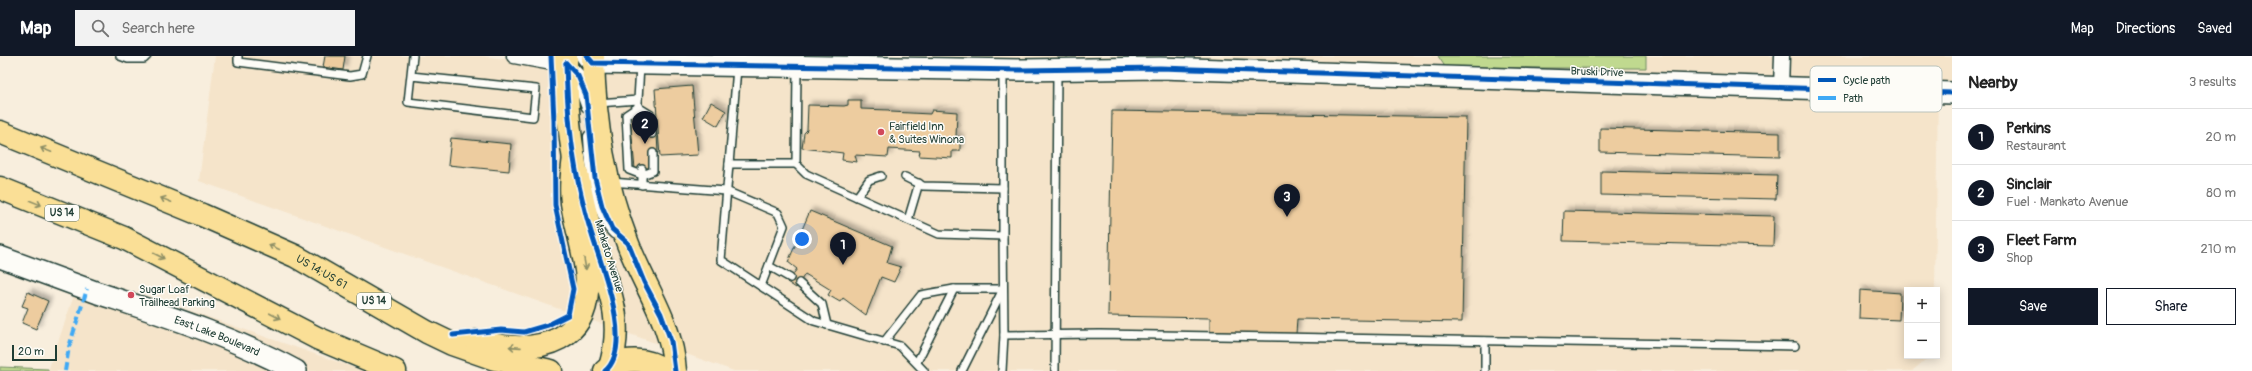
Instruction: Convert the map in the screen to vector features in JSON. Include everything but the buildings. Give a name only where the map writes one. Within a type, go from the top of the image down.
[{"type":"main road","name":"Mankato Avenue","points":[[591,58],[604,159],[610,182],[628,243],[668,331],[674,371]]},
{"type":"main road","name":"Mankato Avenue","points":[[566,60],[567,94],[574,157],[590,228],[610,285],[615,310],[616,340],[607,369]]},
{"type":"main road","name":"US 14;US 61","points":[[0,132],[202,215],[295,256],[427,332],[476,353],[512,364],[551,371]]},
{"type":"main road","points":[[409,322],[424,323],[453,335],[482,342],[527,347],[551,342],[574,327],[583,311],[588,282],[586,264],[572,201],[570,180],[574,157]]},
{"type":"main road","name":"US 14","points":[[0,188],[124,238],[317,338],[395,371]]},
{"type":"main road","points":[[607,369],[627,361],[636,360],[654,364],[666,371]]},
{"type":"street","points":[[514,56],[552,63],[566,60],[578,76],[586,95],[595,178],[602,206],[612,229],[628,243]]},
{"type":"street","points":[[1781,88],[1782,56]]},
{"type":"street","name":"Bruski Drive","points":[[591,58],[640,64],[701,61],[737,66],[774,61],[797,67],[820,62],[1057,70],[1081,66],[1160,62],[1810,89]]},
{"type":"street","name":"Bruski Drive","points":[[1942,93],[1952,93]]},
{"type":"street","name":"East Lake Boulevard","points":[[0,257],[97,292],[202,327],[239,342],[296,371]]},
{"type":"lane","points":[[120,56],[128,59],[144,59],[147,56]]},
{"type":"lane","points":[[238,56],[238,62],[350,76],[362,74],[367,56]]},
{"type":"lane","points":[[411,76],[536,90],[533,117],[408,102],[413,56]]},
{"type":"lane","points":[[639,116],[638,104],[640,64]]},
{"type":"lane","points":[[737,66],[721,260],[814,321],[900,346],[924,371]]},
{"type":"lane","points":[[796,164],[797,67]]},
{"type":"lane","points":[[1002,371],[1004,335],[1003,188],[1015,68]]},
{"type":"lane","points":[[1055,371],[1054,334],[1057,70]]},
{"type":"lane","points":[[596,103],[638,104],[651,115],[652,134]]},
{"type":"lane","points":[[638,104],[626,115],[629,170],[642,172],[653,170],[653,153]]},
{"type":"lane","points":[[729,164],[796,164],[806,174],[939,234],[1003,236]]},
{"type":"lane","points":[[642,172],[642,185]]},
{"type":"lane","points":[[857,197],[869,180],[881,176]]},
{"type":"lane","points":[[905,177],[924,186],[1003,188]]},
{"type":"lane","points":[[610,182],[726,191],[778,214],[784,226],[761,286]]},
{"type":"lane","points":[[908,220],[919,183]]},
{"type":"lane","points":[[769,266],[790,278]]},
{"type":"lane","points":[[799,283],[822,304],[827,325]]},
{"type":"lane","points":[[884,342],[922,295],[954,289],[1003,290]]},
{"type":"lane","points":[[917,362],[954,289]]},
{"type":"lane","points":[[962,371],[1003,290]]},
{"type":"lane","points":[[1004,335],[1054,334],[1795,346]]},
{"type":"lane","points":[[1485,341],[1485,371]]},
{"type":"shaded area","points":[[215,56],[481,56],[618,73],[620,56],[1952,56],[1952,93],[1942,93],[1942,66],[1810,66],[1810,112],[1938,112],[1935,287],[1904,287],[1904,359],[1926,359],[1912,371],[734,371],[199,181]]},
{"type":"shaded area","points":[[79,281],[179,316],[182,308],[364,371],[48,371]]},
{"type":"green space","points":[[1438,56],[1646,56],[1646,68],[1446,68]]},
{"type":"green space","points":[[0,367],[48,369],[48,371],[0,371]]},
{"type":"marked path","points":[[65,371],[69,347],[87,289]]},
{"type":"cycle path","points":[[453,335],[501,330],[524,332],[548,325],[568,315],[573,289],[555,205],[554,121],[551,56]]},
{"type":"cycle path","points":[[587,56],[593,63],[1021,70],[1160,68],[1810,89]]},
{"type":"cycle path","points":[[566,63],[578,76],[586,95],[595,178],[602,206],[612,229],[628,243],[644,282],[661,314],[671,341],[675,371]]},
{"type":"cycle path","points":[[566,63],[569,122],[578,181],[588,222],[608,285],[616,325],[617,343],[613,359],[605,371]]},
{"type":"cycle path","points":[[1942,93],[1952,93]]},
{"type":"place","name":"Fairfield Inn & Suites Winona","points":[[881,132]]},
{"type":"place","name":"Sinclair","points":[[645,144]]},
{"type":"place","name":"Fleet Farm","points":[[1287,217]]},
{"type":"place","name":"Perkins","points":[[843,265]]},
{"type":"place","name":"Sugar Loaf Trailhead Parking","points":[[131,295]]}]
